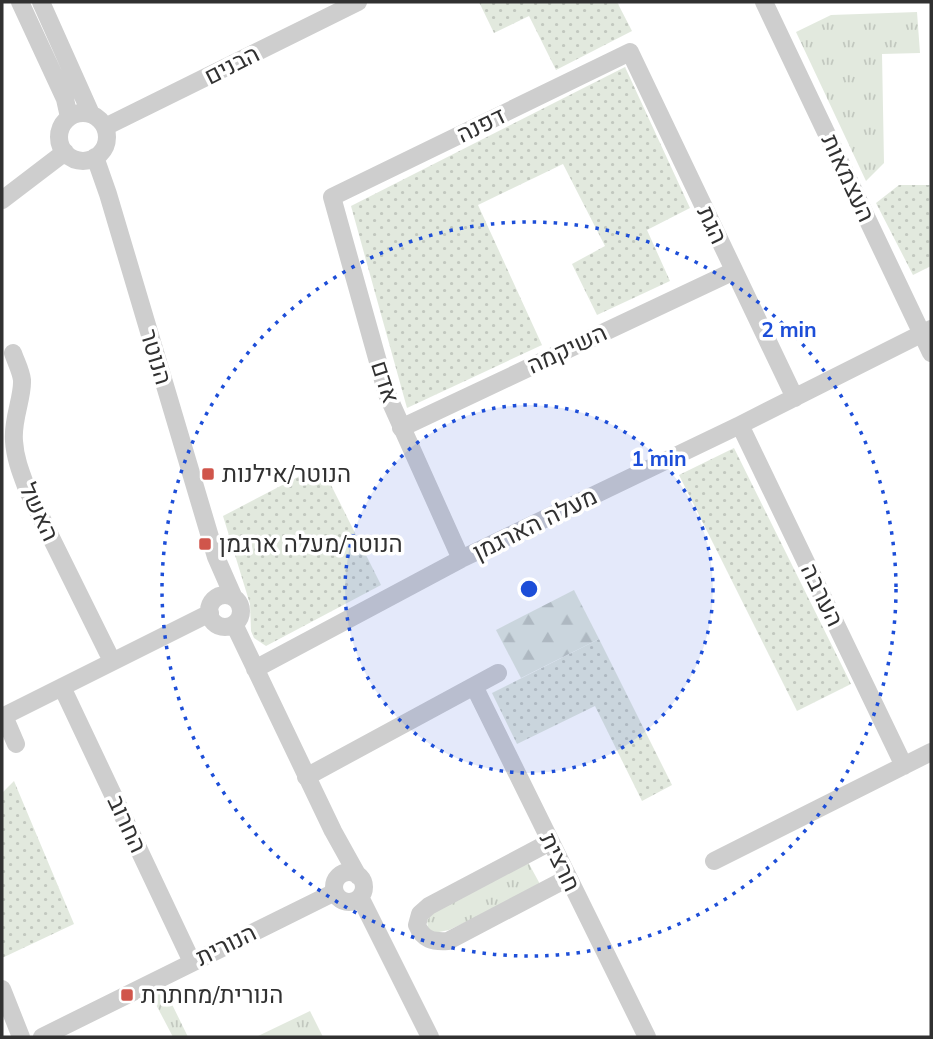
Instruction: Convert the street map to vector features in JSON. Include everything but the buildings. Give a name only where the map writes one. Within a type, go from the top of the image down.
[{"type":"street","points":[[20,2],[65,99],[69,117]]},
{"type":"street","points":[[41,2],[91,114]]},
{"type":"street","name":"הבנים","points":[[105,127],[358,2]]},
{"type":"street","name":"העצמאות","points":[[764,2],[926,332],[931,353]]},
{"type":"street","name":"דפנה","points":[[332,197],[630,52]]},
{"type":"street","name":"הגת","points":[[630,52],[794,398]]},
{"type":"street","points":[[79,113],[91,114],[100,119],[105,127],[107,139],[104,148],[94,158],[81,161],[73,159],[65,152],[59,137],[60,129],[69,117],[79,113]]},
{"type":"street","points":[[2,200],[65,152]]},
{"type":"street","name":"הנוטר","points":[[94,158],[115,218],[216,557],[234,598]]},
{"type":"street","name":"אדם","points":[[332,197],[387,394],[461,559]]},
{"type":"street","name":"השיקמה","points":[[401,428],[734,271]]},
{"type":"street","name":"מעלה הארגמן","points":[[256,669],[461,559],[926,332]]},
{"type":"street","name":"האשל","points":[[13,354],[22,377],[13,440],[17,463],[27,489],[112,661]]},
{"type":"street","name":"הערבה","points":[[740,425],[904,766]]},
{"type":"street","name":"הנוטר","points":[[212,606],[218,576],[216,557]]},
{"type":"street","points":[[16,744],[4,716],[212,606],[224,595],[234,598],[240,606],[240,616],[234,624],[224,627],[219,625],[212,606]]},
{"type":"street","points":[[234,624],[306,777],[364,884],[360,897],[353,902],[344,902],[336,885],[340,866],[333,831]]},
{"type":"street","points":[[306,777],[498,673]]},
{"type":"street","name":"חרצית","points":[[474,686],[642,1036]]},
{"type":"street","name":"החרוב","points":[[62,687],[191,962]]},
{"type":"street","points":[[714,862],[931,752]]},
{"type":"street","points":[[550,842],[429,906],[420,914],[417,925],[421,934],[437,942],[448,941],[568,878]]},
{"type":"street","points":[[336,885],[344,873],[358,876]]},
{"type":"street","name":"הנורית","points":[[42,1037],[336,885]]},
{"type":"street","points":[[360,897],[430,1037]]},
{"type":"street","points":[[2,989],[21,1037]]},
{"type":"green space","points":[[479,2],[617,2],[632,31],[556,70],[529,16],[494,33]]},
{"type":"green space","points":[[917,12],[920,53],[882,54],[884,163],[866,181],[796,32],[831,15]]},
{"type":"green space","points":[[625,67],[690,208],[647,230],[670,281],[597,315],[572,264],[605,246],[563,164],[478,205],[542,345],[407,408],[351,206]]},
{"type":"green space","points":[[899,185],[931,185],[931,266],[913,275],[876,203]]},
{"type":"green space","points":[[734,448],[851,684],[797,711],[679,475]]},
{"type":"green space","points":[[321,465],[381,585],[266,646],[254,638],[251,631],[250,604],[223,516]]},
{"type":"green space","points":[[574,590],[599,639],[521,678],[496,630]]},
{"type":"green space","points":[[599,639],[672,785],[642,801],[595,706],[517,744],[492,693]]},
{"type":"green space","points":[[14,781],[74,924],[2,958],[2,793]]},
{"type":"green space","points":[[528,862],[541,886],[449,930],[434,933],[428,928],[427,921],[432,913]]},
{"type":"green space","points":[[165,990],[188,1037],[173,1037],[152,997]]},
{"type":"green space","points":[[310,1011],[323,1037],[256,1037]]},
{"type":"place","name":"הנוטר/אילנות","points":[[208,474]]},
{"type":"place","name":"הנוטר/מעלה ארגמן","points":[[205,544]]},
{"type":"place","name":"הנורית/מחתרת","points":[[127,995]]}]
